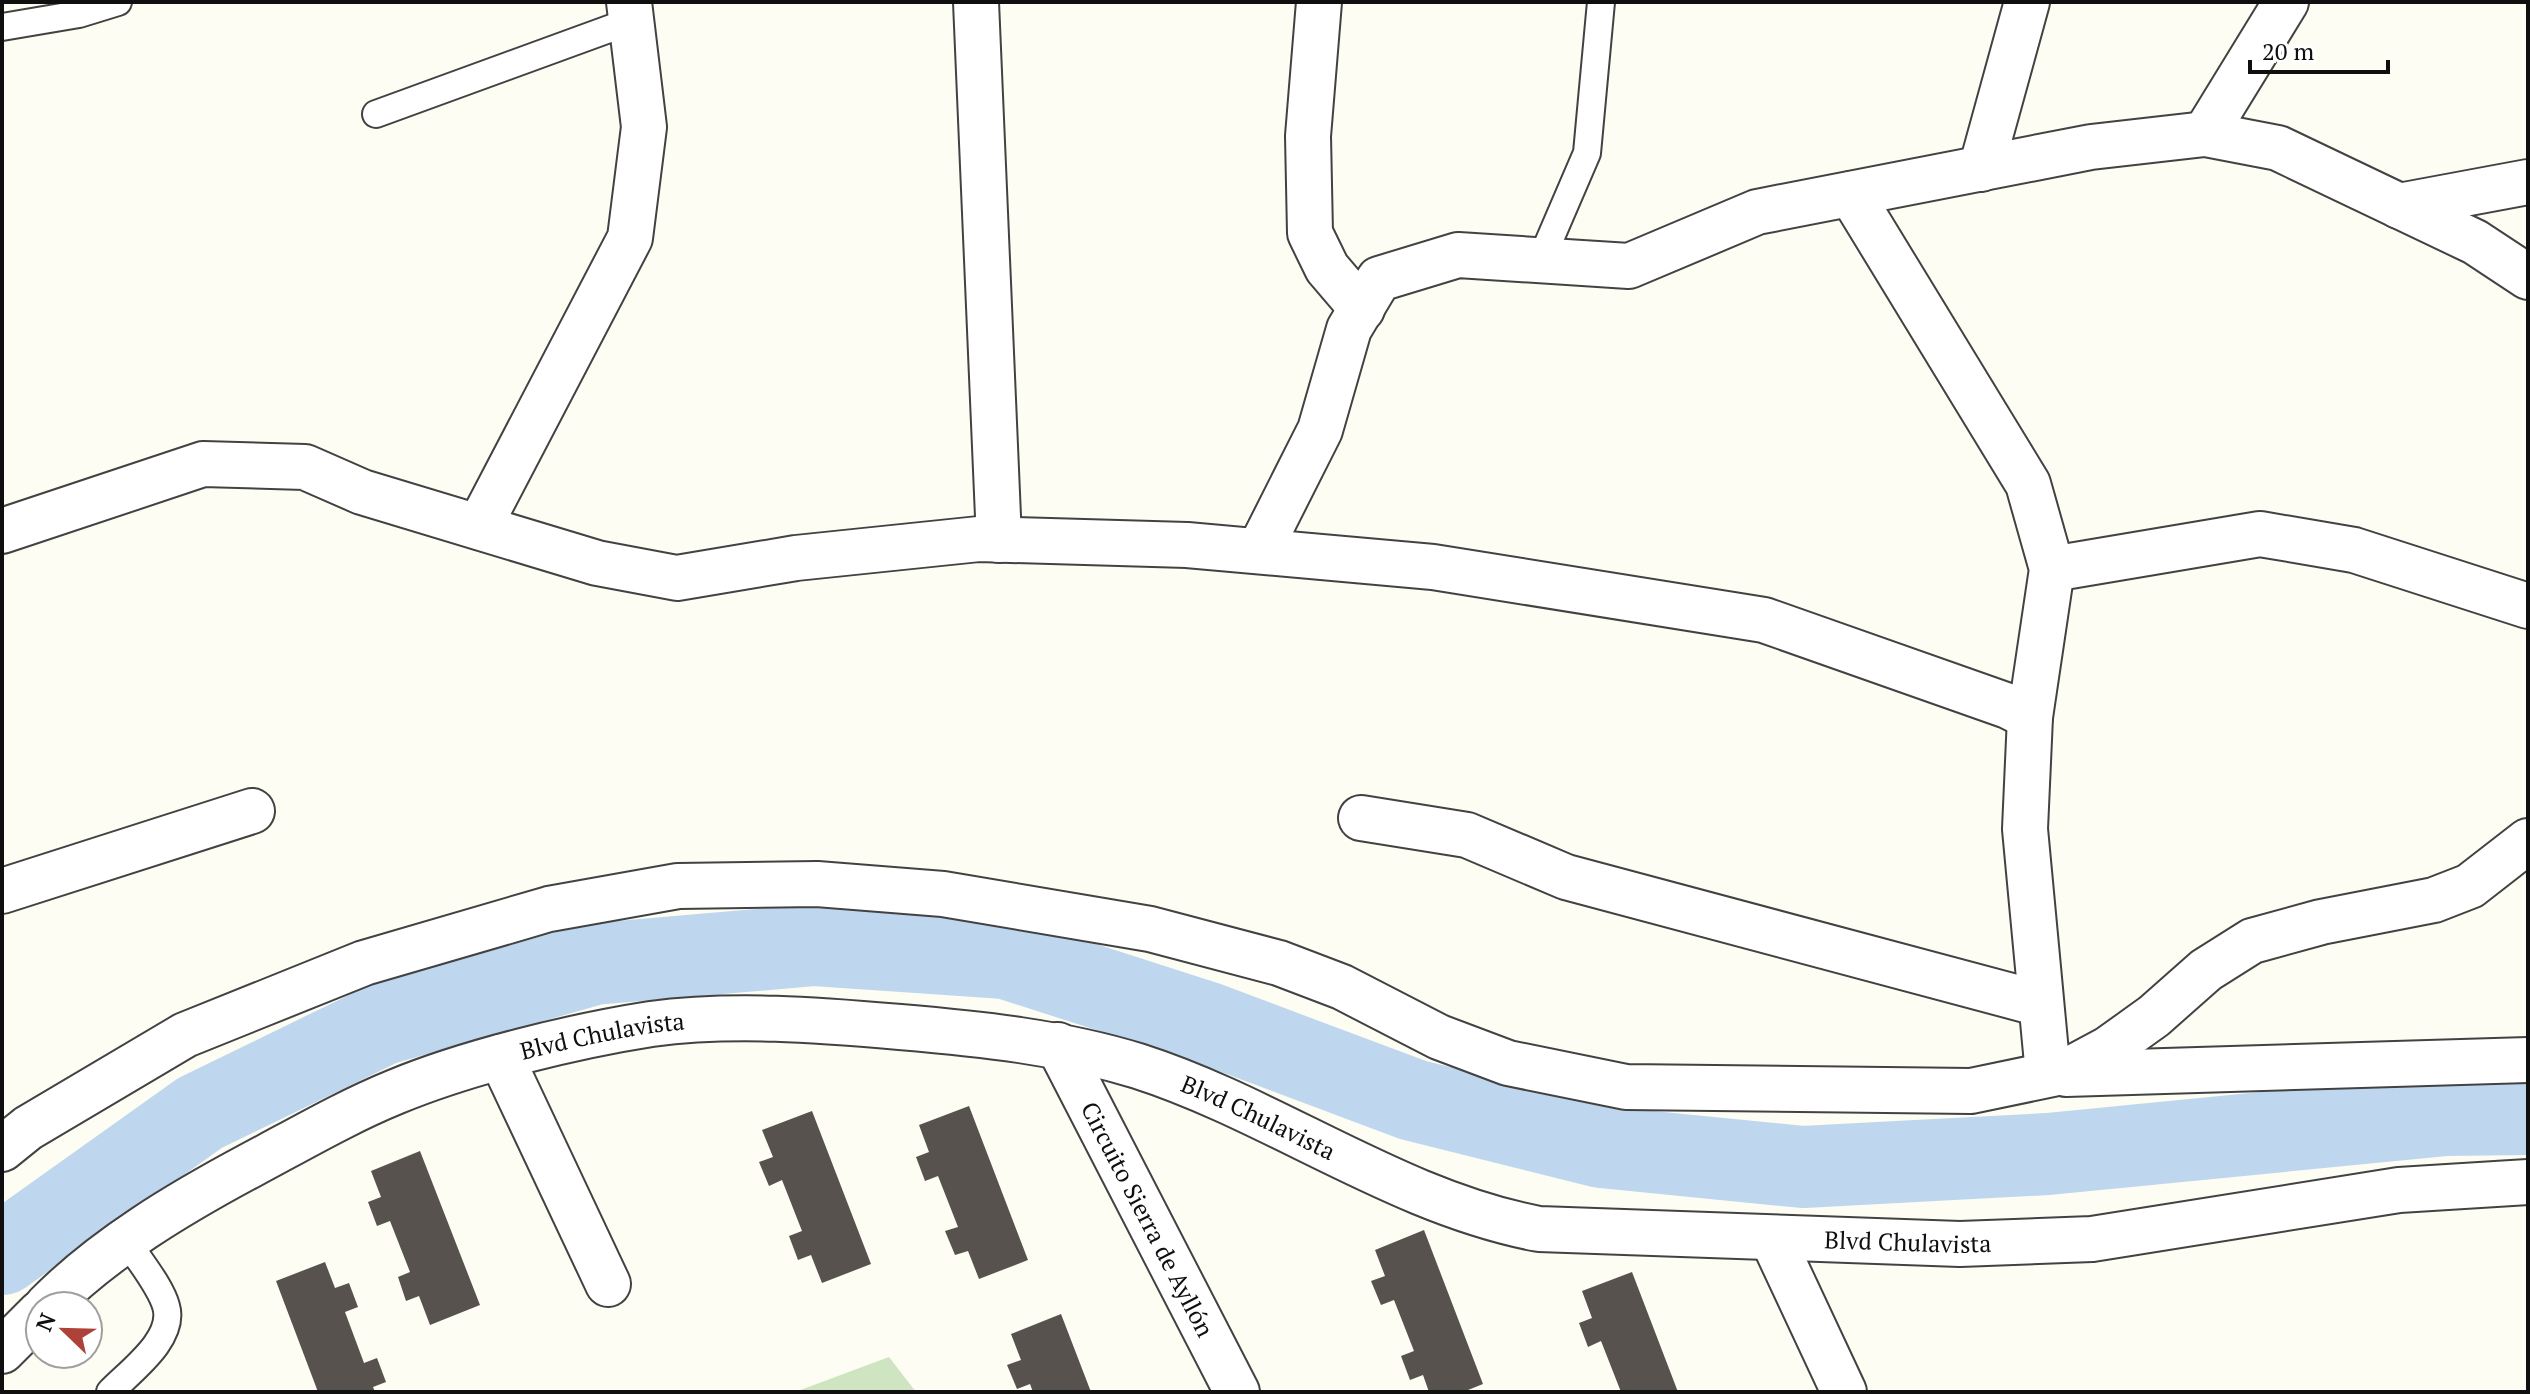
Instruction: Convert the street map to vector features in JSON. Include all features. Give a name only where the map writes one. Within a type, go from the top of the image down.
[{"type":"street","points":[[976,2],[999,540]]},
{"type":"street","points":[[1319,2],[1308,136],[1310,233],[1327,268],[1362,309]]},
{"type":"street","points":[[1981,169],[2027,2]]},
{"type":"street","points":[[2205,134],[2286,2]]},
{"type":"street","points":[[479,527],[630,238],[644,127],[630,11]]},
{"type":"street","points":[[1259,551],[1320,430],[1349,329],[1379,279],[1458,255],[1629,266],[1757,212],[2091,147],[2205,134],[2278,148],[2475,242],[2528,277]]},
{"type":"street","points":[[2399,206],[2528,182]]},
{"type":"street","points":[[1851,194],[2028,484],[2052,569],[2030,717],[2025,829],[2048,1074]]},
{"type":"street","points":[[2,531],[203,464],[305,467],[362,492],[597,563],[677,578],[796,558],[999,540],[1187,545],[1259,551],[1433,567],[1764,620],[2008,706],[2030,717]]},
{"type":"street","points":[[2052,569],[2260,534],[2354,550],[2528,606]]},
{"type":"street","points":[[2,891],[252,811]]},
{"type":"street","points":[[1361,818],[1467,835],[1566,877],[2041,1004]]},
{"type":"street","points":[[2,1149],[28,1128],[185,1035],[364,963],[549,909],[678,886],[817,884],[943,894],[1150,929],[1279,963],[1342,987],[1439,1037],[1508,1063],[1626,1087],[1816,1092],[1971,1091],[2067,1071],[2108,1049],[2154,1016],[2206,970],[2252,941],[2321,922],[2434,900],[2470,886],[2528,841]]},
{"type":"street","name":"Blvd Chulavista","points":[[67,1290],[127,1241],[202,1191],[395,1091],[501,1057],[652,1024],[732,1020],[824,1021],[963,1032],[1058,1045],[1137,1066],[1195,1087],[1421,1193],[1497,1221],[1589,1233],[1960,1244],[2092,1239],[2399,1190],[2528,1182]]},
{"type":"street","name":"Circuito Sierra de Ayllón","points":[[1058,1045],[1237,1392]]},
{"type":"street","points":[[501,1057],[608,1284]]},
{"type":"street","points":[[2048,1074],[2528,1060]]},
{"type":"street","points":[[1772,1238],[1844,1392]]},
{"type":"street","points":[[2,1351],[24,1329]]},
{"type":"lane","points":[[2,27],[79,14],[118,2]]},
{"type":"lane","points":[[1541,260],[1587,153],[1601,2]]},
{"type":"lane","points":[[376,114],[630,11]]},
{"type":"lane","points":[[110,1392],[157,1343],[166,1327],[167,1307],[127,1241]]},
{"type":"green space","points":[[889,1357],[916,1392],[795,1392]]},
{"type":"building","points":[[969,1106],[1028,1260],[979,1279],[968,1251],[955,1255],[945,1231],[958,1227],[938,1176],[925,1181],[916,1157],[929,1152],[919,1125]]},
{"type":"building","points":[[812,1111],[871,1264],[822,1283],[811,1255],[798,1260],[789,1236],[802,1231],[782,1180],[769,1186],[759,1162],[773,1157],[762,1130]]},
{"type":"building","points":[[420,1151],[480,1305],[430,1325],[419,1296],[406,1301],[398,1277],[410,1272],[390,1221],[377,1226],[368,1202],[381,1197],[371,1171]]},
{"type":"building","points":[[1424,1230],[1483,1384],[1463,1392],[1429,1392],[1423,1375],[1410,1380],[1401,1356],[1414,1351],[1394,1300],[1381,1305],[1371,1281],[1385,1276],[1375,1250]]},
{"type":"building","points":[[325,1262],[335,1288],[349,1283],[358,1307],[345,1312],[364,1363],[377,1358],[386,1382],[373,1387],[375,1392],[318,1392],[276,1281]]},
{"type":"building","points":[[1632,1272],[1678,1392],[1621,1392],[1601,1341],[1588,1347],[1579,1323],[1592,1318],[1582,1291]]},
{"type":"building","points":[[1061,1314],[1091,1392],[1033,1392],[1030,1384],[1017,1389],[1007,1365],[1021,1360],[1011,1334]]},
{"type":"waterway","points":[[2,1254],[200,1113],[383,1024],[594,964],[815,945],[1006,958],[1205,1022],[1413,1100],[1601,1147],[1803,1167],[2048,1154],[2446,1115],[2528,1114]]}]
